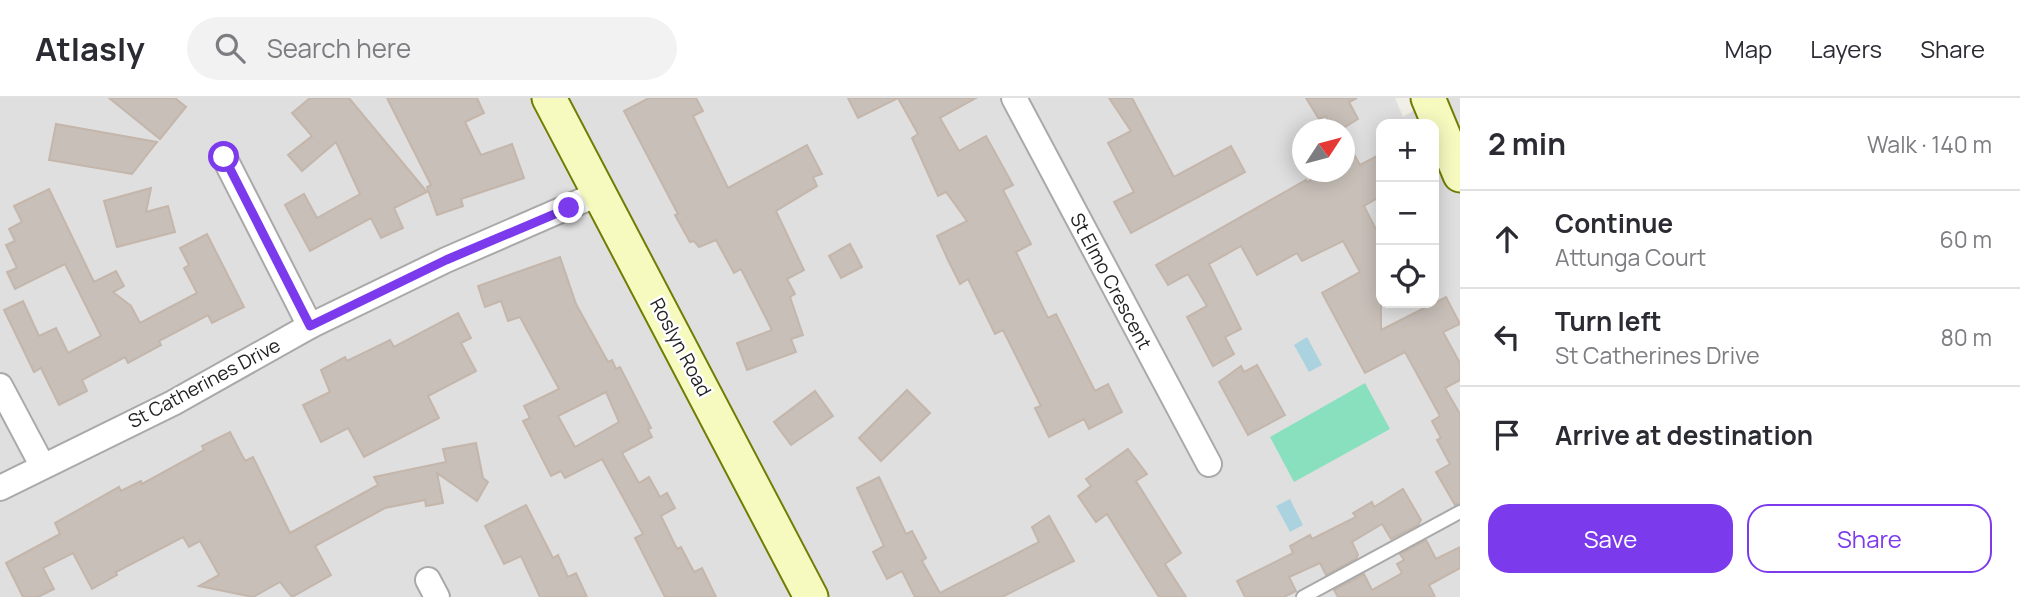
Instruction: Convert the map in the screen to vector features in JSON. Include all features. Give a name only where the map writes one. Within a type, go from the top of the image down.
[{"type":"street","name":"Roslyn Road","points":[[550,98],[811,597]]},
{"type":"street","name":"St Elmo Crescent","points":[[1014,98],[1209,464]]},
{"type":"street","points":[[1429,98],[1460,175]]},
{"type":"street","points":[[224,157],[310,326]]},
{"type":"street","name":"St Catherines Drive","points":[[0,488],[42,465],[173,403],[310,326],[446,260],[600,193]]},
{"type":"street","points":[[0,386],[42,465]]},
{"type":"lane","points":[[1303,597],[1460,512]]},
{"type":"shaded area","points":[[0,98],[1395,98],[1403,117],[1435,98],[1460,98],[1460,597],[0,597]]},
{"type":"green space","points":[[1365,383],[1390,429],[1294,482],[1270,437]]},
{"type":"water","points":[[1307,337],[1322,365],[1309,372],[1294,345]]},
{"type":"water","points":[[1290,499],[1303,525],[1290,532],[1276,506]]},
{"type":"building","points":[[109,98],[175,98],[186,107],[160,139]]},
{"type":"building","points":[[310,98],[349,98],[427,192],[394,208],[403,228],[381,238],[371,218],[310,251],[285,205],[304,194],[317,218],[360,194],[336,142],[302,171],[288,155],[312,136],[292,113]]},
{"type":"building","points":[[387,98],[477,98],[484,113],[465,122],[481,155],[512,144],[524,178],[461,199],[463,206],[437,215],[427,187],[431,185]]},
{"type":"building","points":[[649,98],[696,98],[703,111],[693,116],[728,188],[807,145],[822,174],[813,177],[817,186],[776,211],[804,270],[787,279],[795,294],[790,297],[803,335],[791,339],[796,352],[747,370],[737,343],[772,330],[741,269],[734,273],[716,240],[699,247],[694,241],[690,242],[675,215],[678,214],[624,111]]},
{"type":"building","points":[[848,98],[898,98],[858,118]]},
{"type":"building","points":[[898,98],[976,98],[940,118],[959,151],[986,136],[1013,185],[1003,190],[1031,244],[1016,252],[1048,318],[1056,314],[1095,391],[1108,384],[1122,412],[1089,429],[1084,419],[1049,437],[1035,408],[1041,406],[1003,330],[995,334],[968,279],[960,284],[937,236],[967,221],[946,192],[938,196],[912,138],[918,134]]},
{"type":"building","points":[[1109,98],[1132,98],[1174,177],[1231,146],[1245,172],[1131,233],[1114,202],[1134,192],[1108,143],[1131,131]]},
{"type":"building","points":[[1306,98],[1357,98],[1349,102],[1358,119],[1355,121],[1328,119],[1326,116],[1319,119]]},
{"type":"building","points":[[56,124],[157,142],[132,174],[49,160]]},
{"type":"building","points":[[1355,156],[1360,165],[1376,157],[1376,199],[1364,206],[1376,229],[1376,308],[1381,308],[1381,330],[1424,308],[1439,308],[1439,301],[1446,297],[1460,324],[1443,332],[1460,363],[1460,380],[1445,388],[1460,414],[1460,503],[1455,505],[1436,472],[1450,464],[1437,440],[1441,438],[1432,421],[1440,416],[1405,352],[1365,373],[1322,293],[1360,272],[1343,241],[1302,261],[1297,253],[1257,275],[1241,246],[1209,264],[1241,329],[1225,337],[1234,354],[1213,366],[1187,317],[1207,306],[1188,274],[1168,285],[1156,265],[1302,182],[1355,182]]},
{"type":"building","points":[[151,188],[146,212],[168,206],[175,232],[117,247],[104,201]]},
{"type":"building","points":[[49,189],[94,282],[116,271],[124,286],[113,292],[131,306],[140,323],[197,293],[184,268],[189,265],[180,248],[207,234],[244,307],[212,323],[208,315],[159,341],[161,345],[128,363],[125,357],[82,380],[87,391],[59,405],[41,368],[34,372],[4,310],[23,301],[39,336],[56,328],[68,353],[101,336],[65,264],[15,289],[7,272],[17,268],[6,245],[15,241],[9,229],[22,222],[14,206]]},
{"type":"building","points":[[850,244],[862,267],[841,278],[829,256]]},
{"type":"building","points":[[560,257],[576,304],[608,362],[612,360],[616,369],[620,367],[651,428],[648,429],[652,437],[622,453],[639,483],[649,477],[660,497],[667,493],[675,508],[661,516],[677,549],[681,547],[694,572],[702,568],[716,597],[665,597],[635,538],[643,534],[602,459],[565,478],[561,471],[551,476],[523,421],[530,418],[524,406],[559,389],[520,317],[508,321],[501,301],[485,307],[478,286]],"holes":[[[606,392],[619,422],[575,447],[558,416]]]},
{"type":"building","points":[[458,313],[471,338],[461,343],[476,371],[428,396],[439,418],[364,457],[348,428],[321,442],[303,405],[330,392],[321,370],[345,357],[347,361],[390,340],[394,347]]},
{"type":"building","points":[[1257,365],[1285,415],[1248,435],[1219,382],[1241,366],[1244,372]]},
{"type":"building","points":[[907,390],[930,413],[881,461],[859,438]]},
{"type":"building","points":[[815,391],[833,416],[791,445],[774,422]]},
{"type":"building","points":[[230,432],[245,461],[253,457],[290,533],[378,485],[374,477],[446,462],[443,449],[476,443],[483,478],[488,482],[477,501],[437,473],[443,503],[426,506],[425,500],[385,508],[315,546],[331,575],[292,597],[280,582],[253,597],[199,586],[219,575],[200,541],[189,547],[183,537],[116,572],[117,575],[92,589],[73,553],[43,568],[54,589],[38,597],[23,597],[6,563],[60,534],[55,523],[119,487],[121,491],[141,481],[142,484],[204,450],[202,446]]},
{"type":"building","points":[[1128,449],[1147,474],[1136,481],[1181,553],[1165,564],[1186,597],[1159,597],[1107,514],[1096,522],[1078,496],[1091,486],[1086,479]]},
{"type":"building","points":[[879,477],[906,534],[912,531],[926,558],[922,561],[940,593],[1039,542],[1032,527],[1049,516],[1074,561],[1002,597],[915,597],[902,571],[887,579],[873,552],[884,546],[857,488]]},
{"type":"building","points":[[1403,489],[1421,520],[1418,525],[1391,539],[1382,524],[1352,542],[1358,555],[1356,559],[1326,575],[1320,563],[1289,577],[1296,591],[1284,597],[1245,597],[1237,581],[1293,553],[1290,546],[1310,535],[1312,539],[1356,517],[1353,513],[1372,502],[1374,507]]},
{"type":"building","points":[[526,505],[553,558],[558,555],[568,577],[576,573],[587,597],[540,597],[521,556],[504,564],[485,526]]},
{"type":"building","points":[[1426,540],[1436,559],[1460,547],[1460,568],[1429,585],[1435,597],[1338,597],[1334,590],[1364,574],[1372,590],[1402,573],[1397,564],[1404,560],[1400,554]]},
{"type":"route","points":[[224,157],[310,326],[446,260],[569,208]]}]
